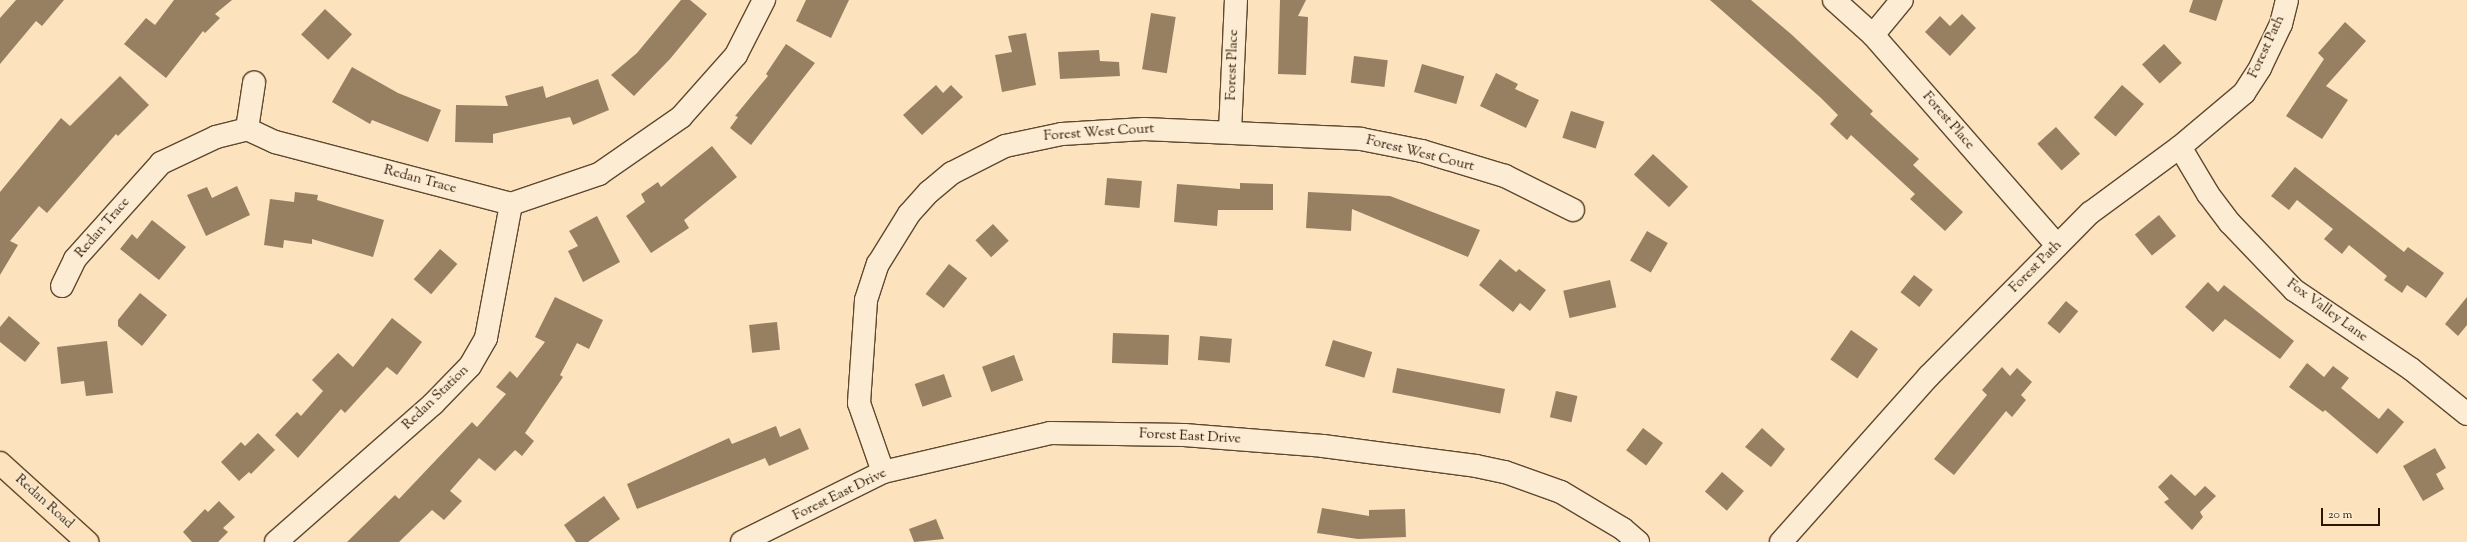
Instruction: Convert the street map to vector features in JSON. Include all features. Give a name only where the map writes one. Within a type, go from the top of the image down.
[{"type":"main road","name":"Redan Road","points":[[0,463],[87,542]]},
{"type":"street","points":[[511,204],[598,174],[681,117],[736,55],[764,0]]},
{"type":"street","name":"Forest Place","points":[[1230,131],[1236,0]]},
{"type":"street","name":"Forest Place","points":[[1834,0],[1873,35],[2057,245]]},
{"type":"street","points":[[1873,35],[1902,0]]},
{"type":"street","name":"Forest Path","points":[[1781,542],[1929,376],[2057,245],[2090,213],[2180,148],[2244,93],[2272,43],[2287,0]]},
{"type":"street","points":[[247,129],[254,82]]},
{"type":"street","name":"Redan Trace","points":[[62,286],[75,259],[161,163],[216,137],[247,129],[275,142],[511,204]]},
{"type":"street","name":"Forest West Court","points":[[883,472],[859,403],[866,300],[878,264],[892,238],[929,192],[977,158],[1033,138],[1144,129],[1230,131],[1361,138],[1422,151],[1505,176],[1573,210]]},
{"type":"street","name":"Fox Valley Lane","points":[[2180,148],[2208,194],[2230,223],[2294,290],[2411,369],[2467,414]]},
{"type":"street","name":"Redan Station","points":[[276,542],[433,404],[470,366],[486,338],[511,204]]},
{"type":"street","name":"Forest East Drive","points":[[742,542],[883,472],[1050,433],[1184,435],[1323,446],[1505,472],[1533,481],[1587,506],[1638,542]]},
{"type":"building","points":[[16,0],[64,0],[42,26],[36,21],[0,64],[0,18]]},
{"type":"building","points":[[174,0],[232,0],[215,14],[220,18],[205,33],[203,31],[166,78],[124,44],[146,18],[155,25]]},
{"type":"building","points":[[681,0],[690,0],[707,14],[670,59],[634,96],[611,75],[637,53]]},
{"type":"building","points":[[806,0],[849,0],[831,38],[796,21]]},
{"type":"building","points":[[1280,0],[1306,0],[1298,16],[1308,17],[1306,75],[1278,74]]},
{"type":"building","points":[[1710,0],[1751,0],[1791,34],[1873,111],[1870,114],[1919,159],[1913,165],[1963,212],[1945,231],[1910,199],[1915,194],[1851,135],[1847,140],[1830,124],[1838,115],[1821,98]]},
{"type":"building","points":[[2193,0],[2223,0],[2216,21],[2189,12]]},
{"type":"building","points":[[325,9],[352,34],[328,60],[301,35]]},
{"type":"building","points":[[1151,13],[1176,17],[1167,73],[1142,69]]},
{"type":"building","points":[[1962,14],[1976,28],[1950,56],[1925,32],[1940,16],[1950,26]]},
{"type":"building","points":[[2345,22],[2366,41],[2326,86],[2348,100],[2322,139],[2286,116],[2324,59],[2318,53]]},
{"type":"building","points":[[1026,33],[1036,85],[1002,92],[995,55],[1012,52],[1008,36]]},
{"type":"building","points":[[786,44],[815,63],[751,145],[730,128],[738,117],[735,116],[768,76],[766,74]]},
{"type":"building","points":[[2164,44],[2182,63],[2160,83],[2142,64]]},
{"type":"building","points":[[1099,50],[1100,61],[1119,62],[1120,76],[1060,79],[1058,52]]},
{"type":"building","points":[[1354,56],[1388,60],[1384,87],[1351,83]]},
{"type":"building","points":[[1422,64],[1464,76],[1456,104],[1414,92]]},
{"type":"building","points":[[352,67],[398,93],[441,110],[428,142],[372,120],[370,124],[332,102]]},
{"type":"building","points":[[1496,73],[1518,84],[1515,89],[1539,100],[1526,128],[1480,106]]},
{"type":"building","points":[[120,76],[149,105],[118,136],[116,134],[47,213],[39,206],[10,241],[18,245],[0,275],[0,192],[61,118],[70,126]]},
{"type":"building","points":[[598,79],[609,110],[573,125],[570,117],[493,134],[493,143],[455,142],[456,105],[508,106],[505,96],[543,86],[546,98]]},
{"type":"building","points":[[936,85],[943,93],[951,85],[963,97],[922,135],[903,115]]},
{"type":"building","points":[[2122,85],[2144,104],[2116,136],[2094,117]]},
{"type":"building","points":[[1571,111],[1604,122],[1596,148],[1562,138]]},
{"type":"building","points":[[2056,127],[2080,154],[2062,170],[2037,144]]},
{"type":"building","points":[[712,146],[737,177],[684,220],[689,228],[651,253],[626,216],[645,202],[641,194],[658,182],[661,187]]},
{"type":"building","points":[[1653,154],[1688,187],[1669,207],[1634,174]]},
{"type":"building","points":[[2295,167],[2404,252],[2408,247],[2444,273],[2426,298],[2407,285],[2402,293],[2384,280],[2387,276],[2349,245],[2342,254],[2324,239],[2333,229],[2297,200],[2289,210],[2271,196]]},
{"type":"building","points":[[1107,178],[1142,181],[1140,208],[1105,205]]},
{"type":"building","points":[[1240,183],[1273,184],[1273,210],[1218,210],[1217,226],[1174,222],[1177,184],[1240,189]]},
{"type":"building","points":[[237,186],[250,215],[206,236],[187,195],[207,187],[212,198]]},
{"type":"building","points":[[295,192],[318,195],[317,200],[384,220],[373,257],[312,239],[312,244],[284,240],[283,248],[264,245],[270,199],[294,202]]},
{"type":"building","points":[[1308,192],[1390,196],[1480,230],[1468,257],[1352,209],[1351,231],[1306,228]]},
{"type":"building","points":[[2159,215],[2176,236],[2152,255],[2135,235]]},
{"type":"building","points":[[597,216],[620,262],[583,282],[568,251],[578,246],[569,231]]},
{"type":"building","points":[[152,220],[186,247],[159,280],[120,249],[132,234],[137,239]]},
{"type":"building","points":[[993,224],[1009,241],[991,257],[975,240]]},
{"type":"building","points":[[1647,231],[1668,243],[1651,272],[1630,260]]},
{"type":"building","points":[[440,249],[457,264],[431,294],[414,279]]},
{"type":"building","points":[[1500,259],[1516,272],[1519,269],[1546,290],[1530,311],[1520,303],[1513,312],[1479,285]]},
{"type":"building","points":[[949,264],[967,278],[944,308],[926,294]]},
{"type":"building","points":[[1914,275],[1933,290],[1919,307],[1900,292]]},
{"type":"building","points":[[1610,280],[1616,307],[1570,318],[1563,291]]},
{"type":"building","points":[[2208,282],[2218,292],[2224,285],[2294,341],[2280,359],[2225,319],[2213,332],[2185,307]]},
{"type":"building","points":[[140,293],[167,315],[142,346],[118,326],[118,320]]},
{"type":"building","points":[[555,297],[603,320],[589,349],[577,343],[560,375],[563,377],[525,433],[534,441],[522,456],[515,450],[495,471],[479,458],[450,491],[462,501],[444,520],[432,510],[399,542],[347,542],[395,495],[399,499],[472,422],[477,427],[506,394],[496,387],[510,371],[517,378],[545,342],[535,337]]},
{"type":"building","points":[[2467,297],[2467,325],[2458,336],[2445,324]]},
{"type":"building","points":[[2066,301],[2078,311],[2060,333],[2047,323]]},
{"type":"building","points":[[9,316],[40,343],[25,362],[0,342],[0,327]]},
{"type":"building","points":[[392,318],[422,342],[397,375],[387,367],[345,413],[341,409],[298,458],[275,435],[297,412],[301,416],[323,391],[312,380],[338,353],[353,367]]},
{"type":"building","points":[[777,322],[780,350],[752,353],[749,325]]},
{"type":"building","points":[[1851,330],[1878,349],[1857,378],[1830,359]]},
{"type":"building","points":[[1113,333],[1169,335],[1168,365],[1112,363]]},
{"type":"building","points":[[1200,336],[1232,339],[1230,363],[1198,360]]},
{"type":"building","points":[[1333,340],[1372,352],[1364,378],[1325,366]]},
{"type":"building","points":[[107,341],[113,393],[86,396],[84,381],[61,384],[57,347]]},
{"type":"building","points":[[1014,355],[1023,380],[991,392],[982,367]]},
{"type":"building","points":[[2307,363],[2324,377],[2333,366],[2349,378],[2341,388],[2379,419],[2388,408],[2404,422],[2377,454],[2325,410],[2323,412],[2289,387]]},
{"type":"building","points":[[2002,367],[2010,376],[2017,368],[2032,382],[2021,395],[2026,400],[2012,417],[2006,411],[1954,475],[1934,459],[1987,395],[1982,390]]},
{"type":"building","points":[[1397,368],[1505,389],[1500,414],[1392,393]]},
{"type":"building","points":[[944,374],[952,397],[923,407],[915,384]]},
{"type":"building","points":[[1556,391],[1577,396],[1571,422],[1550,417]]},
{"type":"building","points":[[776,426],[780,437],[800,428],[809,449],[769,466],[765,458],[637,509],[627,484],[729,438],[732,444]]},
{"type":"building","points":[[1643,428],[1663,443],[1646,465],[1626,450]]},
{"type":"building","points":[[1762,428],[1785,449],[1771,467],[1745,447]]},
{"type":"building","points":[[258,433],[275,450],[251,474],[249,472],[239,481],[221,462],[241,442],[245,446]]},
{"type":"building","points":[[2435,448],[2446,468],[2436,474],[2444,489],[2423,501],[2403,466]]},
{"type":"building","points":[[1722,472],[1744,491],[1727,511],[1705,492]]},
{"type":"building","points":[[2171,474],[2195,496],[2205,486],[2216,496],[2200,512],[2203,517],[2192,530],[2164,502],[2169,499],[2158,487]]},
{"type":"building","points":[[604,496],[620,519],[588,542],[576,542],[564,525]]},
{"type":"building","points":[[219,501],[235,517],[223,528],[228,532],[218,542],[192,542],[183,532],[205,509],[208,512]]},
{"type":"building","points":[[1322,508],[1369,516],[1369,510],[1405,509],[1406,537],[1358,539],[1317,533]]},
{"type":"building","points":[[936,519],[944,539],[914,542],[909,529]]}]
